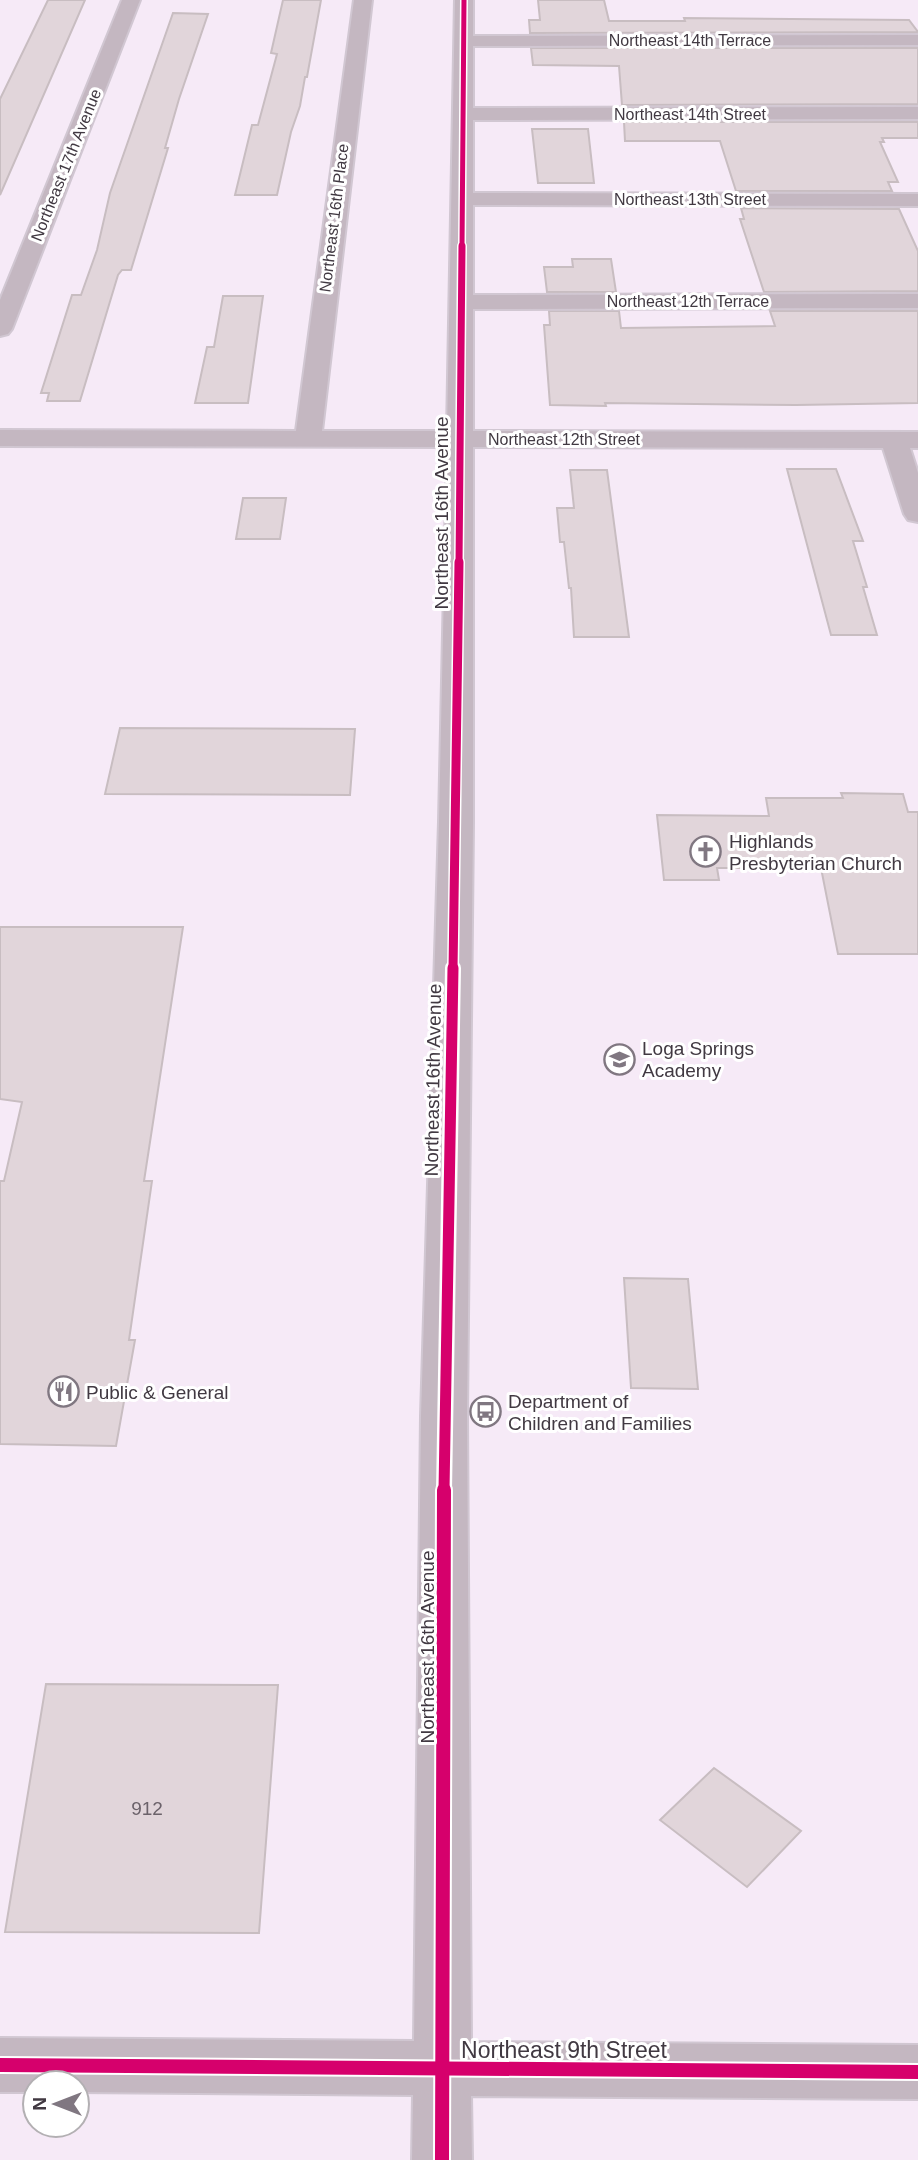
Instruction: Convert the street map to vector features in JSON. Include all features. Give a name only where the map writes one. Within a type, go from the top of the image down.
[{"type":"street","name":"Northeast 17th Avenue","points":[[0,330],[131,0]]},
{"type":"street","name":"Northeast 16th Place","points":[[308,437],[363,0]]},
{"type":"street","name":"Northeast 16th Avenue","points":[[442,2160],[444,1416],[456,822],[464,0]]},
{"type":"street","name":"Northeast 14th Terrace","points":[[463,41],[918,40]]},
{"type":"street","name":"Northeast 14th Street","points":[[463,114],[918,114]]},
{"type":"street","name":"Northeast 13th Street","points":[[462,199],[918,200]]},
{"type":"street","name":"Northeast 12th Terrace","points":[[459,302],[918,301]]},
{"type":"street","name":"Northeast 12th Street","points":[[0,438],[906,440]]},
{"type":"street","points":[[906,440],[918,514]]},
{"type":"street","name":"Northeast 9th Street","points":[[0,2066],[918,2072]]},
{"type":"building","points":[[48,0],[85,0],[0,195],[0,99]]},
{"type":"building","points":[[283,0],[321,0],[300,106],[291,132],[277,195],[235,195],[252,125],[258,125],[277,54],[271,53]]},
{"type":"building","points":[[538,0],[604,0],[609,21],[685,21],[684,18],[909,20],[918,32],[530,33],[529,20],[540,20]]},
{"type":"building","points":[[173,13],[208,14],[179,99],[165,148],[168,148],[131,270],[122,270],[118,275],[80,401],[47,401],[49,393],[41,393],[72,295],[81,295],[97,250],[110,193]]},
{"type":"building","points":[[531,48],[918,48],[918,104],[622,105],[619,66],[533,65]]},
{"type":"building","points":[[624,122],[918,122],[918,138],[882,138],[884,142],[880,142],[898,182],[888,182],[892,191],[736,191],[720,141],[625,141]]},
{"type":"building","points":[[532,129],[588,129],[594,183],[538,183]]},
{"type":"building","points":[[741,208],[899,209],[918,251],[918,291],[764,292],[740,219],[744,219]]},
{"type":"building","points":[[572,259],[611,259],[616,292],[547,292],[544,267],[573,267]]},
{"type":"building","points":[[223,296],[263,296],[248,403],[195,403],[207,347],[214,347]]},
{"type":"building","points":[[549,311],[619,311],[621,328],[775,326],[770,311],[918,311],[918,403],[550,405],[544,325],[550,325]]},
{"type":"building","points":[[787,469],[836,469],[863,541],[853,541],[867,587],[863,587],[877,635],[831,635]]},
{"type":"building","points":[[570,470],[607,470],[629,637],[574,637],[571,588],[564,542],[560,542],[557,508],[574,508]]},
{"type":"building","points":[[243,498],[286,498],[280,539],[236,539]]},
{"type":"building","points":[[120,728],[355,729],[350,795],[105,794]]},
{"type":"building","points":[[841,793],[903,794],[908,812],[918,812],[918,954],[838,954],[821,868],[717,868],[719,880],[664,880],[657,815],[769,816],[766,798],[843,798]]},
{"type":"building","points":[[0,927],[183,927],[144,1181],[152,1181],[129,1340],[135,1340],[116,1446],[0,1444],[0,1181],[4,1181],[22,1102],[0,1099]]},
{"type":"building","points":[[624,1278],[688,1279],[698,1389],[631,1388]]},
{"type":"building","points":[[46,1684],[278,1685],[259,1933],[5,1932]]},
{"type":"building","points":[[714,1768],[801,1831],[747,1887],[660,1820]]},
{"type":"cycle path","points":[[442,2160],[444,1416],[456,822],[464,0]]},
{"type":"cycle path","points":[[0,2065],[918,2072]]},
{"type":"place","name":"Highlands Presbyterian Church","points":[[706,852]]},
{"type":"place","name":"Loga Springs Academy","points":[[619,1059]]},
{"type":"place","name":"Public & General","points":[[63,1392]]},
{"type":"place","name":"Department of Children and Families","points":[[485,1412]]}]
